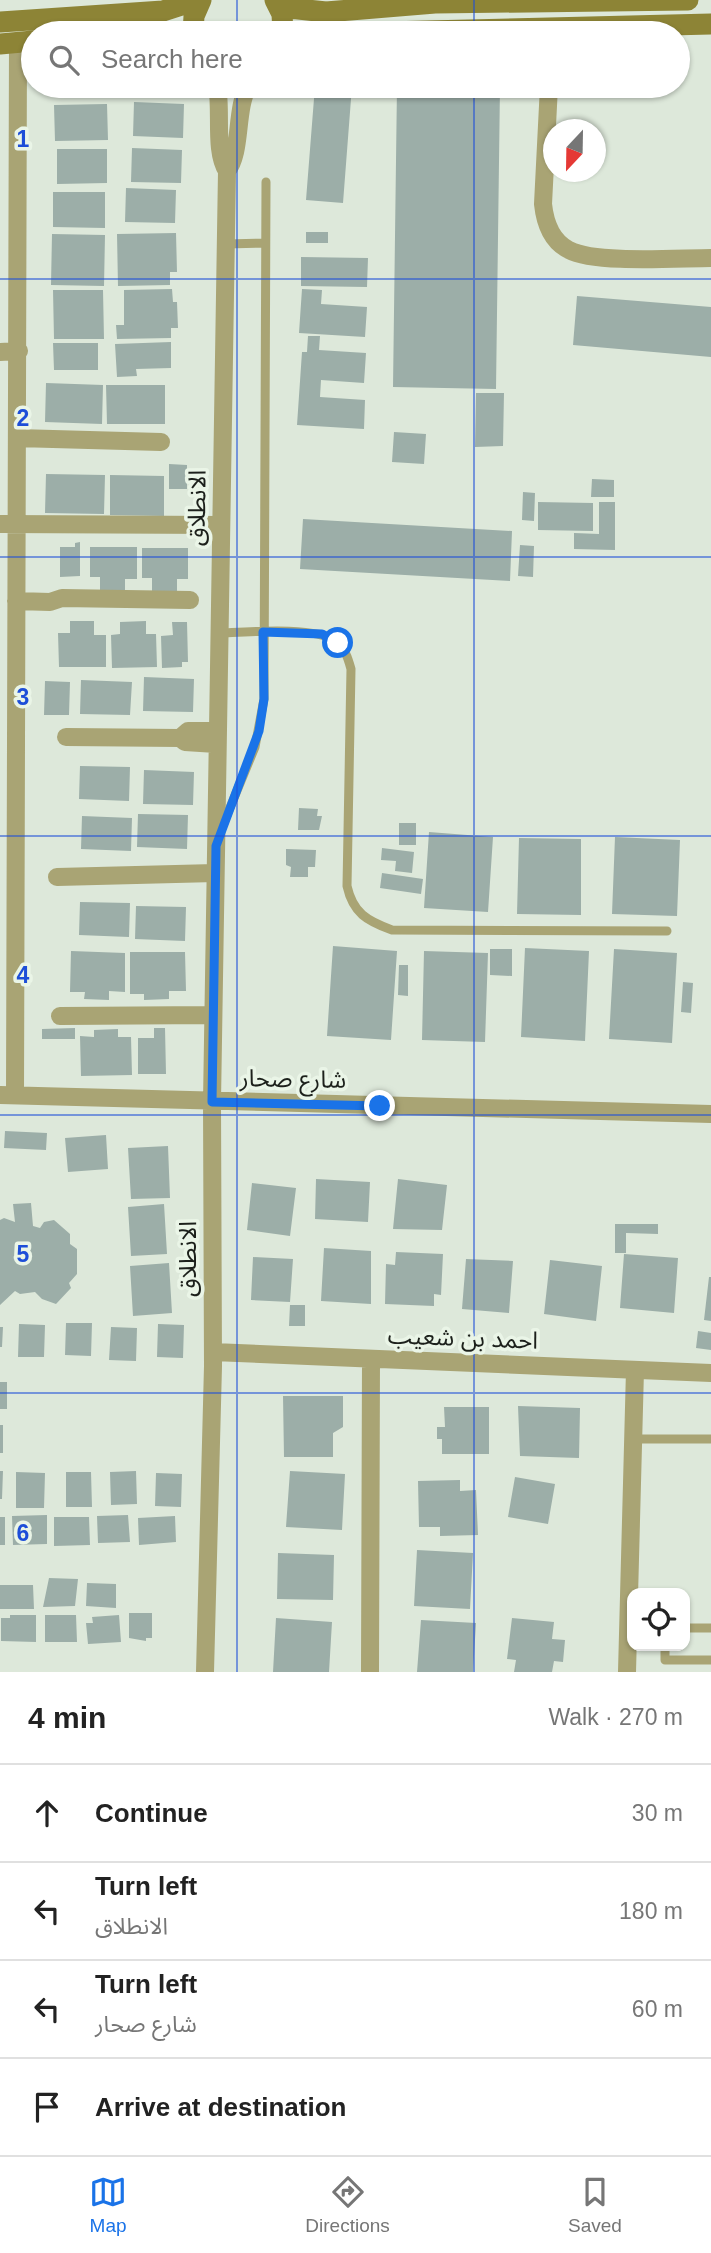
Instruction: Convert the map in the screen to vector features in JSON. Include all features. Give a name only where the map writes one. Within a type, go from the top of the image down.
[{"type":"street","points":[[0,22],[163,11],[199,0]]},
{"type":"street","points":[[194,21],[199,0]]},
{"type":"street","points":[[278,4],[326,12],[427,4],[688,0]]},
{"type":"street","points":[[552,21],[554,1]]},
{"type":"street","points":[[422,21],[427,4]]},
{"type":"street","points":[[690,25],[711,24]]},
{"type":"street","points":[[8,1095],[7,865],[16,597],[8,524],[19,351],[17,42]]},
{"type":"street","name":"الانطلاق","points":[[219,98],[222,115],[221,159],[227,171]]},
{"type":"street","name":"الانطلاق","points":[[205,1672],[213,1352],[212,1102],[216,738],[227,171],[233,158],[243,98]]},
{"type":"street","points":[[548,98],[543,204],[544,217],[556,240],[566,249],[591,256],[711,258]]},
{"type":"street","points":[[0,352],[19,351]]},
{"type":"street","points":[[11,450],[161,442]]},
{"type":"street","points":[[8,524],[221,525]]},
{"type":"street","points":[[16,597],[50,602],[61,597],[190,600]]},
{"type":"street","points":[[66,737],[180,738],[188,731],[216,738]]},
{"type":"street","points":[[57,877],[215,873]]},
{"type":"street","points":[[60,1016],[213,1015]]},
{"type":"street","name":"شارع صحار","points":[[8,1095],[711,1114]]},
{"type":"street","name":"احمد بن شعيب","points":[[213,1352],[711,1373]]},
{"type":"street","points":[[370,1359],[370,1672]]},
{"type":"street","points":[[627,1672],[635,1370]]},
{"type":"lane","name":"الانطلاق","points":[[216,846],[259,731],[264,699],[266,182]]},
{"type":"lane","points":[[226,244],[265,243]]},
{"type":"lane","points":[[220,632],[322,634],[338,643],[348,657],[351,669],[347,886],[350,901],[358,913],[391,930],[667,931]]},
{"type":"lane","points":[[633,1439],[711,1439]]},
{"type":"lane","points":[[690,1628],[711,1628]]},
{"type":"lane","points":[[665,1651],[665,1660],[711,1660]]},
{"type":"building","points":[[314,98],[351,98],[343,203],[306,200]]},
{"type":"building","points":[[397,98],[500,98],[496,389],[393,387]]},
{"type":"building","points":[[134,102],[184,104],[183,138],[133,136]]},
{"type":"building","points":[[107,104],[108,140],[55,141],[54,105]]},
{"type":"building","points":[[132,148],[182,150],[181,183],[131,182]]},
{"type":"building","points":[[57,149],[107,149],[107,183],[57,184]]},
{"type":"building","points":[[126,188],[176,190],[175,223],[125,222]]},
{"type":"building","points":[[53,192],[105,192],[105,228],[53,227]]},
{"type":"building","points":[[306,232],[328,232],[328,243],[306,243]]},
{"type":"building","points":[[176,233],[177,272],[170,272],[170,285],[118,286],[117,234]]},
{"type":"building","points":[[52,234],[105,235],[104,286],[51,285]]},
{"type":"building","points":[[301,257],[368,258],[367,287],[301,286]]},
{"type":"building","points":[[172,289],[173,302],[177,302],[178,328],[171,328],[171,338],[117,339],[116,325],[124,325],[124,290]]},
{"type":"building","points":[[302,289],[322,290],[321,304],[367,307],[365,337],[299,333]]},
{"type":"building","points":[[53,290],[103,290],[104,339],[54,339]]},
{"type":"building","points":[[577,296],[711,307],[711,357],[573,345]]},
{"type":"building","points":[[308,336],[320,336],[319,350],[366,353],[364,383],[321,380],[320,397],[365,400],[364,429],[297,425],[302,352],[307,352]]},
{"type":"building","points":[[171,342],[171,368],[136,369],[137,376],[117,377],[115,344]]},
{"type":"building","points":[[53,343],[98,343],[98,370],[54,370]]},
{"type":"building","points":[[46,383],[103,385],[102,424],[45,422]]},
{"type":"building","points":[[106,385],[165,385],[165,424],[107,424]]},
{"type":"building","points":[[476,393],[504,393],[503,446],[475,447]]},
{"type":"building","points":[[394,432],[426,434],[424,464],[392,462]]},
{"type":"building","points":[[169,464],[187,465],[187,489],[169,489]]},
{"type":"building","points":[[46,474],[105,475],[104,514],[45,513]]},
{"type":"building","points":[[110,475],[164,476],[164,516],[110,515]]},
{"type":"building","points":[[592,479],[614,480],[614,497],[591,497]]},
{"type":"building","points":[[523,492],[535,493],[534,521],[522,520]]},
{"type":"building","points":[[538,502],[593,503],[593,531],[538,530]]},
{"type":"building","points":[[599,502],[615,502],[615,550],[574,549],[574,533],[599,534]]},
{"type":"building","points":[[303,519],[512,531],[510,581],[300,569]]},
{"type":"building","points":[[80,542],[80,576],[60,577],[60,547],[75,547],[75,543]]},
{"type":"building","points":[[520,545],[534,546],[533,577],[518,576]]},
{"type":"building","points":[[90,547],[137,547],[137,579],[125,579],[125,590],[100,590],[100,577],[90,577]]},
{"type":"building","points":[[142,548],[188,548],[188,579],[177,579],[177,593],[152,592],[152,578],[142,578]]},
{"type":"building","points":[[70,621],[94,621],[94,635],[106,635],[106,667],[59,667],[58,633],[70,633]]},
{"type":"building","points":[[146,621],[146,634],[156,634],[157,667],[112,668],[111,635],[120,634],[120,622]]},
{"type":"building","points":[[172,622],[187,622],[188,662],[182,662],[182,667],[162,668],[161,636],[173,635]]},
{"type":"building","points":[[144,677],[194,679],[193,712],[143,711]]},
{"type":"building","points":[[81,680],[132,682],[130,715],[80,714]]},
{"type":"building","points":[[45,681],[70,682],[69,715],[44,715]]},
{"type":"building","points":[[80,766],[130,767],[129,801],[79,799]]},
{"type":"building","points":[[144,770],[194,772],[193,805],[143,804]]},
{"type":"building","points":[[299,808],[318,809],[317,816],[322,816],[319,830],[298,830]]},
{"type":"building","points":[[138,814],[188,815],[187,849],[137,847]]},
{"type":"building","points":[[82,816],[132,818],[131,851],[81,849]]},
{"type":"building","points":[[399,823],[416,823],[416,845],[399,845]]},
{"type":"building","points":[[429,832],[493,837],[488,912],[424,908]]},
{"type":"building","points":[[615,837],[680,840],[677,916],[612,914]]},
{"type":"building","points":[[519,838],[581,839],[581,915],[517,914]]},
{"type":"building","points":[[382,848],[414,852],[412,873],[395,871],[396,861],[381,860]]},
{"type":"building","points":[[286,849],[316,850],[315,867],[308,867],[308,877],[290,877],[291,867],[286,865]]},
{"type":"building","points":[[382,873],[423,879],[421,894],[380,888]]},
{"type":"building","points":[[80,902],[130,903],[129,937],[79,935]]},
{"type":"building","points":[[136,906],[186,907],[185,941],[135,939]]},
{"type":"building","points":[[333,946],[397,951],[391,1040],[327,1036]]},
{"type":"building","points":[[525,948],[589,951],[585,1041],[521,1037]]},
{"type":"building","points":[[490,949],[512,949],[512,976],[490,975]]},
{"type":"building","points":[[614,949],[677,953],[672,1043],[609,1039]]},
{"type":"building","points":[[71,951],[125,953],[125,992],[109,991],[109,1000],[84,999],[85,992],[70,992]]},
{"type":"building","points":[[424,951],[488,953],[485,1042],[422,1040]]},
{"type":"building","points":[[130,952],[185,952],[186,991],[169,991],[169,999],[144,1000],[144,994],[130,994]]},
{"type":"building","points":[[399,965],[408,965],[408,996],[398,995]]},
{"type":"building","points":[[683,982],[693,983],[691,1013],[681,1012]]},
{"type":"building","points":[[75,1028],[75,1039],[42,1039],[42,1029]]},
{"type":"building","points":[[154,1028],[165,1028],[166,1074],[138,1074],[138,1038],[154,1038]]},
{"type":"building","points":[[118,1029],[118,1037],[131,1037],[132,1075],[81,1076],[80,1036],[94,1037],[94,1030]]},
{"type":"building","points":[[5,1131],[47,1133],[46,1150],[4,1148]]},
{"type":"building","points":[[106,1135],[108,1169],[68,1172],[65,1138]]},
{"type":"building","points":[[168,1146],[170,1198],[131,1199],[128,1148]]},
{"type":"building","points":[[316,1179],[370,1182],[368,1222],[315,1219]]},
{"type":"building","points":[[398,1179],[447,1185],[442,1230],[393,1229]]},
{"type":"building","points":[[252,1183],[296,1188],[290,1236],[247,1230]]},
{"type":"building","points":[[31,1203],[33,1226],[40,1228],[44,1222],[54,1220],[70,1234],[70,1244],[77,1249],[77,1274],[69,1283],[71,1288],[56,1304],[42,1299],[35,1292],[20,1294],[15,1291],[0,1305],[0,1220],[4,1218],[15,1222],[13,1204]]},
{"type":"building","points":[[164,1204],[167,1254],[131,1256],[128,1207]]},
{"type":"building","points":[[615,1224],[658,1224],[658,1234],[626,1233],[626,1253],[615,1253]]},
{"type":"building","points":[[324,1248],[371,1251],[371,1304],[321,1301]]},
{"type":"building","points":[[396,1252],[443,1254],[441,1295],[434,1294],[434,1306],[385,1304],[386,1264],[395,1265]]},
{"type":"building","points":[[624,1254],[678,1258],[674,1313],[620,1308]]},
{"type":"building","points":[[253,1257],[293,1259],[290,1302],[251,1300]]},
{"type":"building","points":[[466,1259],[513,1261],[509,1313],[462,1309]]},
{"type":"building","points":[[550,1260],[602,1266],[596,1321],[544,1314]]},
{"type":"building","points":[[169,1263],[172,1313],[133,1316],[130,1266]]},
{"type":"building","points":[[711,1277],[711,1321],[704,1320]]},
{"type":"building","points":[[290,1305],[305,1305],[305,1326],[289,1326]]},
{"type":"building","points":[[66,1323],[92,1323],[91,1356],[65,1355]]},
{"type":"building","points":[[19,1324],[45,1325],[44,1357],[18,1357]]},
{"type":"building","points":[[158,1324],[184,1325],[183,1358],[157,1357]]},
{"type":"building","points":[[0,1327],[3,1327],[2,1347],[0,1347]]},
{"type":"building","points":[[111,1327],[137,1328],[136,1361],[109,1360]]},
{"type":"building","points":[[698,1331],[711,1333],[711,1350],[696,1348]]},
{"type":"building","points":[[0,1382],[7,1382],[7,1409],[0,1409]]},
{"type":"building","points":[[283,1396],[343,1396],[343,1427],[333,1433],[333,1457],[284,1457]]},
{"type":"building","points":[[518,1406],[580,1408],[579,1458],[520,1456]]},
{"type":"building","points":[[444,1407],[489,1407],[489,1454],[442,1454],[442,1439],[437,1439],[437,1427],[445,1427]]},
{"type":"building","points":[[0,1425],[3,1425],[3,1453],[0,1453]]},
{"type":"building","points":[[0,1471],[3,1471],[2,1499],[0,1499]]},
{"type":"building","points":[[136,1471],[137,1504],[111,1505],[110,1472]]},
{"type":"building","points":[[290,1471],[345,1474],[342,1530],[286,1527]]},
{"type":"building","points":[[16,1472],[45,1473],[44,1508],[16,1508]]},
{"type":"building","points":[[66,1472],[91,1472],[92,1507],[66,1507]]},
{"type":"building","points":[[156,1473],[182,1474],[181,1507],[155,1506]]},
{"type":"building","points":[[515,1477],[555,1484],[548,1524],[508,1517]]},
{"type":"building","points":[[460,1480],[460,1491],[476,1490],[478,1535],[440,1536],[440,1527],[419,1527],[418,1481]]},
{"type":"building","points":[[47,1515],[47,1544],[13,1545],[12,1516]]},
{"type":"building","points":[[128,1515],[130,1542],[98,1543],[97,1516]]},
{"type":"building","points":[[175,1516],[176,1542],[139,1545],[138,1518]]},
{"type":"building","points":[[0,1517],[5,1517],[5,1545],[0,1545]]},
{"type":"building","points":[[54,1517],[89,1517],[90,1545],[54,1546]]},
{"type":"building","points":[[417,1550],[473,1553],[470,1609],[414,1606]]},
{"type":"building","points":[[278,1553],[334,1555],[333,1600],[277,1599]]},
{"type":"building","points":[[49,1578],[78,1579],[75,1606],[43,1607]]},
{"type":"building","points":[[87,1583],[116,1584],[116,1608],[86,1606]]},
{"type":"building","points":[[0,1585],[33,1585],[34,1609],[0,1609]]},
{"type":"building","points":[[129,1613],[152,1613],[152,1638],[146,1638],[146,1641],[129,1638]]},
{"type":"building","points":[[10,1615],[36,1615],[36,1642],[1,1641],[1,1618],[10,1618]]},
{"type":"building","points":[[45,1615],[76,1615],[77,1642],[45,1642]]},
{"type":"building","points":[[119,1615],[121,1642],[88,1644],[86,1623],[93,1623],[92,1617]]},
{"type":"building","points":[[276,1618],[332,1622],[329,1672],[273,1672]]},
{"type":"building","points":[[512,1618],[554,1622],[552,1639],[565,1640],[563,1662],[554,1661],[552,1672],[514,1672],[516,1660],[507,1659]]},
{"type":"building","points":[[421,1620],[476,1623],[473,1672],[417,1672]]},
{"type":"route","points":[[338,643],[322,634],[263,632],[264,699],[259,731],[250,763],[230,803],[216,846],[212,1102],[380,1106]]}]
